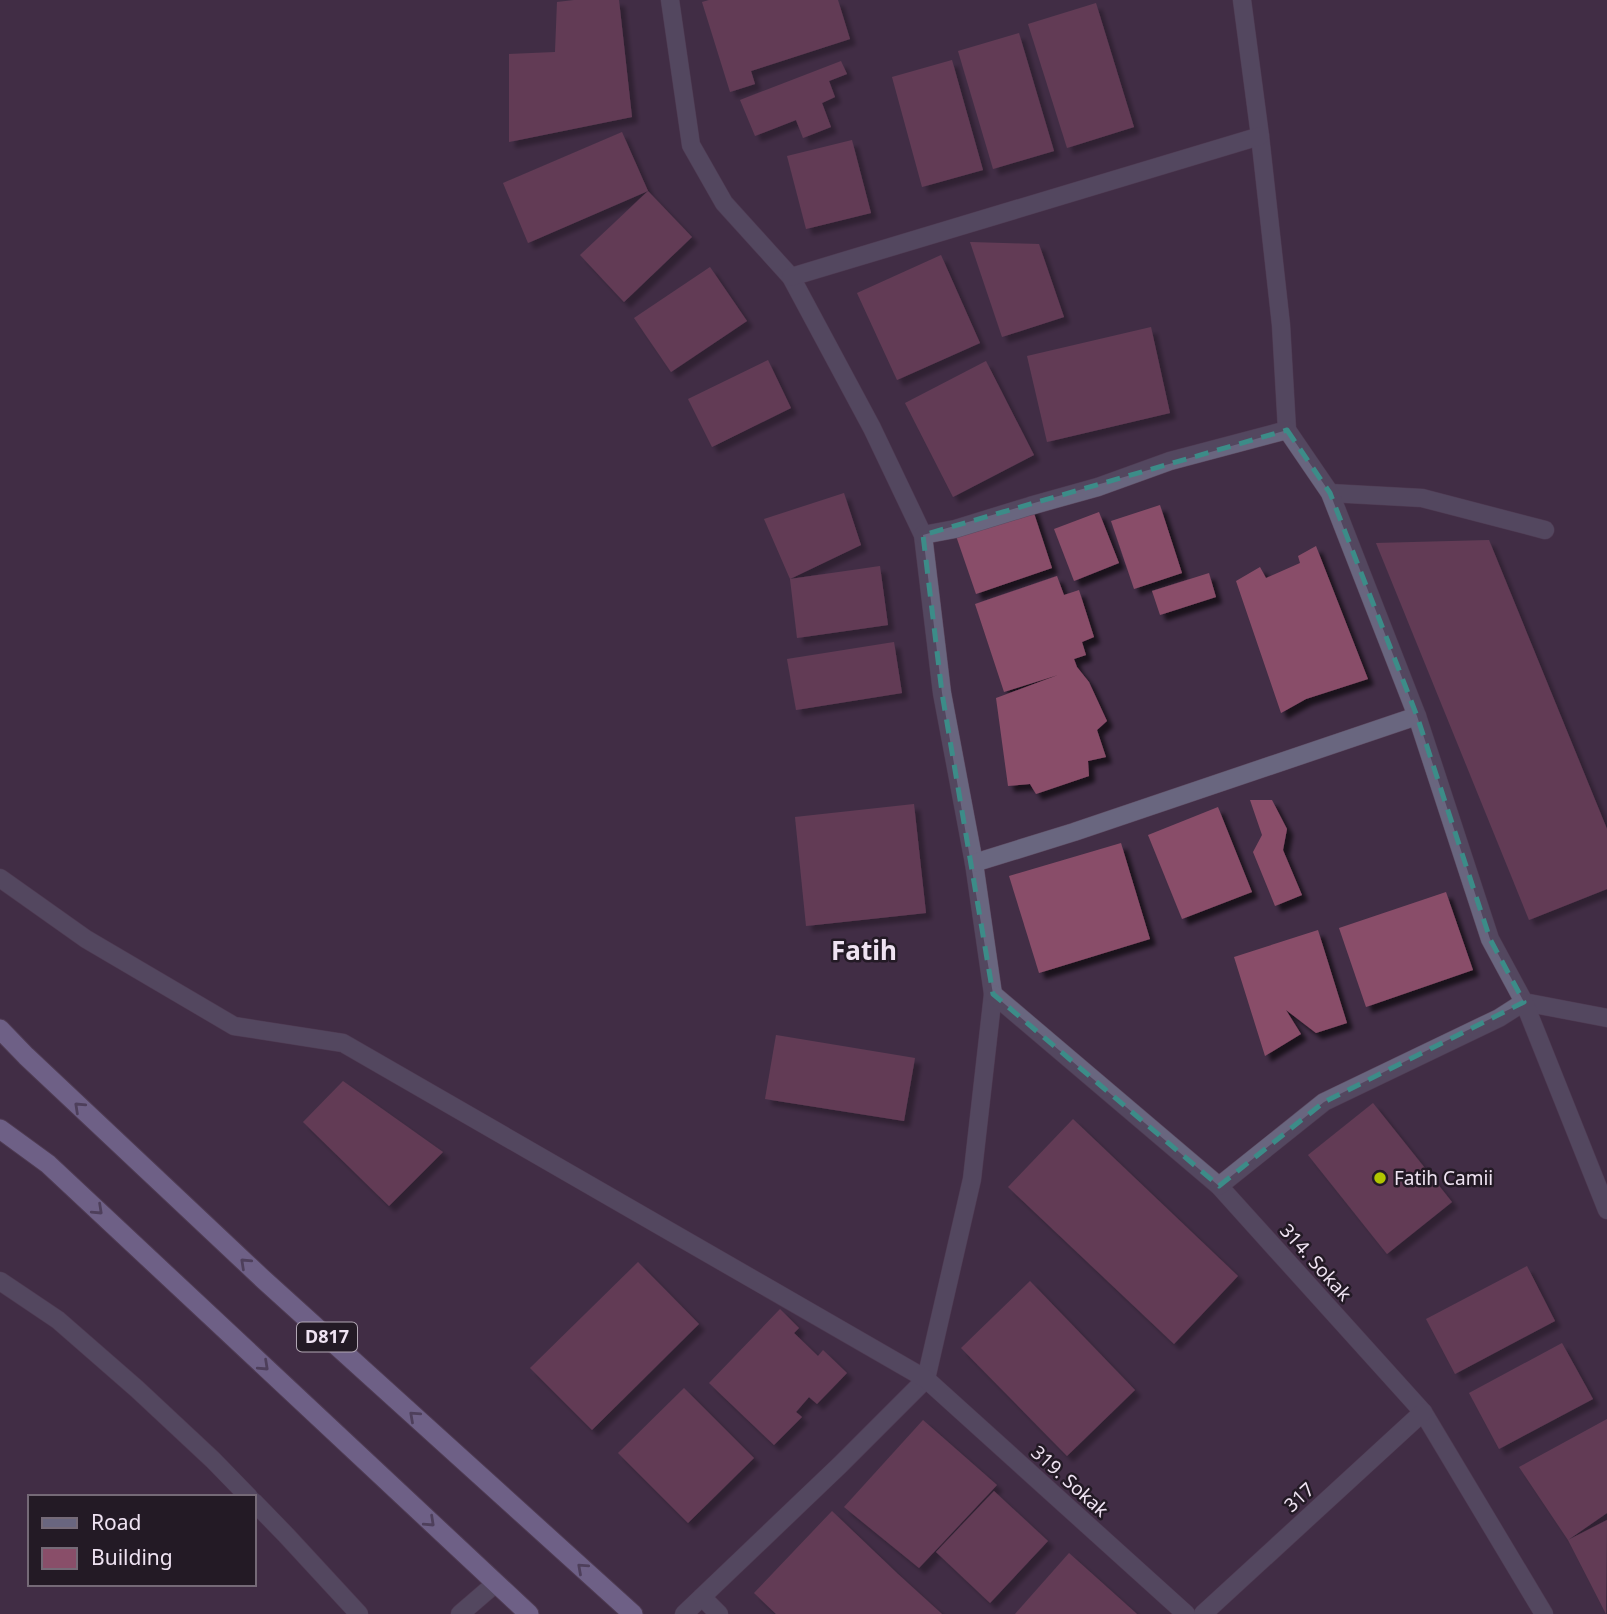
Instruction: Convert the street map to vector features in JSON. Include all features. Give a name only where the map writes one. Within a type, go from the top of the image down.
[{"type":"highway","name":"D817","points":[[0,1031],[264,1280],[633,1614]]},
{"type":"highway","points":[[0,1120],[529,1614]]},
{"type":"highway","points":[[0,1129],[48,1164]]},
{"type":"street","points":[[670,0],[691,145],[724,203],[791,277],[872,428],[923,535],[942,693],[974,863],[993,994],[972,1179],[926,1379],[684,1614]]},
{"type":"street","points":[[1242,0],[1281,325],[1287,430],[1330,493],[1417,716],[1490,939],[1524,1002],[1607,1210]]},
{"type":"street","points":[[791,277],[1260,136]]},
{"type":"street","points":[[923,535],[955,529],[1098,488],[1170,461],[1287,430]]},
{"type":"street","points":[[1330,493],[1422,498],[1545,530]]},
{"type":"street","points":[[974,863],[1417,716]]},
{"type":"street","name":"319. Sokak","points":[[0,878],[86,939],[234,1026],[343,1043],[926,1379],[1186,1614]]},
{"type":"street","name":"314. Sokak","points":[[993,994],[1219,1186],[1423,1412],[1544,1614]]},
{"type":"street","points":[[1219,1186],[1324,1102],[1499,1018],[1524,1002],[1607,1018]]},
{"type":"street","points":[[0,1281],[58,1320],[78,1337],[213,1460],[247,1495]]},
{"type":"street","name":"317","points":[[1203,1614],[1423,1412]]},
{"type":"street","points":[[256,1504],[359,1614]]},
{"type":"street","points":[[460,1614],[496,1583]]},
{"type":"street","points":[[702,1597],[719,1614]]},
{"type":"highlighted area","points":[[1287,430],[1330,493],[1417,716],[1490,939],[1524,1002],[1324,1102],[1219,1186],[993,994],[942,693],[923,535]]},
{"type":"building","points":[[619,0],[632,117],[509,142],[509,54],[555,52],[557,2]]},
{"type":"building","points":[[838,0],[850,39],[751,71],[755,84],[730,92],[702,2]]},
{"type":"building","points":[[1096,3],[1134,127],[1067,148],[1028,24]]},
{"type":"building","points":[[1019,33],[1054,151],[993,169],[958,51]]},
{"type":"building","points":[[952,60],[983,170],[922,187],[892,77]]},
{"type":"building","points":[[841,61],[847,74],[829,81],[835,97],[822,103],[831,127],[803,138],[796,120],[755,136],[740,100]]},
{"type":"building","points":[[622,132],[648,191],[528,243],[503,183]]},
{"type":"building","points":[[852,140],[871,213],[806,229],[787,156]]},
{"type":"building","points":[[648,191],[692,237],[624,302],[580,255]]},
{"type":"building","points":[[970,242],[1039,244],[1064,317],[1002,337]]},
{"type":"building","points":[[941,255],[980,343],[897,380],[857,293]]},
{"type":"building","points":[[710,267],[747,321],[671,372],[634,318]]},
{"type":"building","points":[[1151,327],[1170,413],[1047,442],[1027,356]]},
{"type":"building","points":[[768,360],[791,408],[712,447],[688,399]]},
{"type":"building","points":[[986,361],[1034,455],[953,497],[905,403]]},
{"type":"building","points":[[844,493],[861,545],[790,579],[764,519]]},
{"type":"building","points":[[1160,505],[1182,573],[1134,589],[1111,521]]},
{"type":"building","points":[[1032,507],[1052,568],[976,594],[955,533]]},
{"type":"building","points":[[1099,512],[1119,563],[1074,581],[1054,529]]},
{"type":"building","points":[[1489,540],[1607,829],[1607,889],[1529,920],[1376,543]]},
{"type":"building","points":[[1316,546],[1368,679],[1306,699],[1281,713],[1236,581],[1260,567],[1266,578],[1300,563],[1298,556]]},
{"type":"building","points":[[880,566],[888,625],[797,638],[790,579]]},
{"type":"building","points":[[1209,573],[1216,597],[1160,615],[1152,591]]},
{"type":"building","points":[[1057,576],[1064,595],[1079,590],[1094,637],[1082,642],[1086,655],[1074,659],[1089,682],[1107,721],[1097,730],[1106,757],[1088,761],[1089,776],[1036,794],[1030,784],[1008,786],[996,698],[1058,675],[1004,692],[975,604]]},
{"type":"building","points":[[894,642],[902,693],[796,710],[787,659]]},
{"type":"building","points":[[1250,800],[1272,800],[1287,829],[1283,850],[1302,895],[1275,906],[1253,852],[1262,835]]},
{"type":"building","points":[[914,804],[926,913],[806,926],[795,817]]},
{"type":"building","points":[[1218,807],[1252,892],[1182,919],[1148,835]]},
{"type":"building","points":[[1121,843],[1150,939],[1039,973],[1009,876]]},
{"type":"building","points":[[1446,892],[1473,970],[1366,1007],[1339,928]]},
{"type":"building","points":[[1318,930],[1347,1023],[1316,1033],[1286,1010],[1301,1034],[1265,1056],[1234,957]]},
{"type":"building","points":[[776,1035],[915,1058],[904,1121],[765,1099]]},
{"type":"building","points":[[343,1081],[443,1152],[389,1206],[303,1122]]},
{"type":"building","name":"Fatih Camii","points":[[1373,1103],[1452,1202],[1387,1254],[1308,1155]]},
{"type":"building","points":[[1073,1119],[1238,1276],[1174,1344],[1008,1187]]},
{"type":"building","points":[[638,1262],[699,1324],[592,1430],[530,1368]]},
{"type":"building","points":[[1527,1266],[1555,1321],[1455,1374],[1426,1319]]},
{"type":"building","points":[[1030,1281],[1135,1390],[1067,1456],[961,1348]]},
{"type":"building","points":[[780,1309],[799,1328],[794,1333],[818,1356],[823,1350],[847,1373],[817,1404],[809,1397],[796,1412],[802,1417],[774,1445],[709,1383]]},
{"type":"building","points":[[1562,1343],[1593,1399],[1499,1449],[1469,1393]]},
{"type":"building","points":[[684,1388],[754,1458],[688,1523],[618,1453]]},
{"type":"building","points":[[1607,1419],[1607,1513],[1568,1540],[1519,1467]]},
{"type":"building","points":[[923,1420],[997,1485],[919,1568],[844,1507]]},
{"type":"building","points":[[994,1491],[1048,1541],[990,1603],[936,1552]]},
{"type":"building","points":[[832,1511],[942,1614],[776,1614],[754,1593]]},
{"type":"building","points":[[1607,1520],[1606,1614],[1568,1540]]},
{"type":"building","points":[[1069,1553],[1137,1614],[1015,1614]]},
{"type":"place","name":"Fatih Camii","points":[[1380,1178]]},
{"type":"district","name":"Fatih","points":[[864,951]]}]
